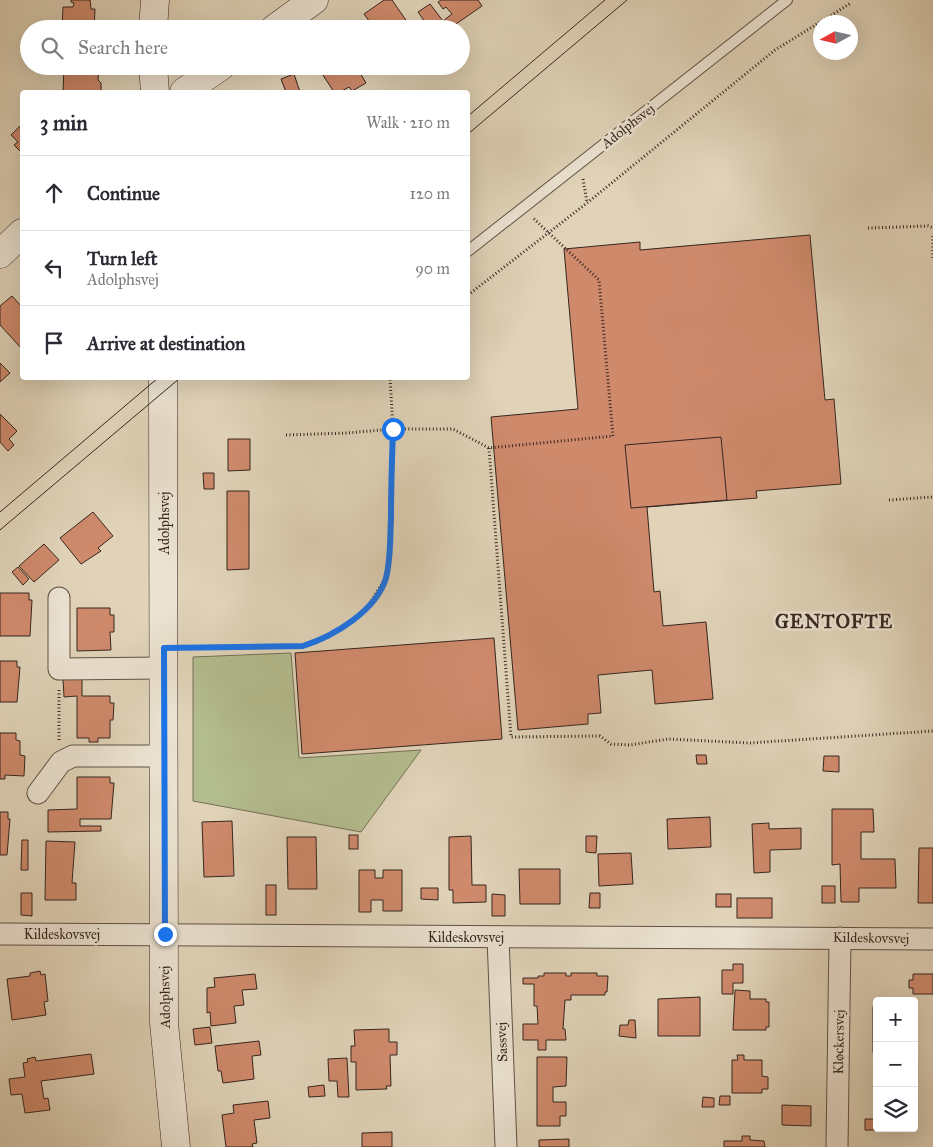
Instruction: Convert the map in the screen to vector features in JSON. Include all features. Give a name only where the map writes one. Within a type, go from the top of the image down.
[{"type":"street","points":[[153,20],[154,0]]},
{"type":"street","points":[[286,20],[314,0]]},
{"type":"street","points":[[154,75],[156,90]]},
{"type":"street","points":[[187,90],[208,75]]},
{"type":"street","points":[[0,254],[20,235]]},
{"type":"street","name":"Adolphsvej","points":[[163,380],[164,1023],[176,1147]]},
{"type":"street","points":[[59,598],[59,668],[164,658]]},
{"type":"street","points":[[38,793],[61,762],[73,756],[164,756]]},
{"type":"street","name":"Kildeskovsvej","points":[[0,934],[933,939]]},
{"type":"street","name":"Sassvej","points":[[498,937],[506,1147]]},
{"type":"street","name":"Kløckersvej","points":[[836,1147],[840,938]]},
{"type":"lane","name":"Adolphsvej","points":[[470,250],[787,0]]},
{"type":"path","points":[[470,293],[547,232],[587,203],[776,50],[851,4]]},
{"type":"path","points":[[580,163],[587,203]]},
{"type":"path","points":[[286,435],[393,429],[453,429],[489,448],[613,436],[599,280],[522,208]]},
{"type":"path","points":[[868,228],[928,226],[933,228]]},
{"type":"path","points":[[933,236],[933,258]]},
{"type":"path","points":[[164,658],[303,646],[325,639],[350,623],[368,606],[385,579],[390,551],[393,429],[390,380]]},
{"type":"path","points":[[489,448],[512,737],[600,736],[611,744],[630,745],[668,740],[749,743],[933,730]]},
{"type":"path","points":[[890,500],[933,497]]},
{"type":"path","points":[[59,668],[59,752],[61,762]]},
{"type":"green space","points":[[291,653],[299,758],[421,750],[361,832],[193,801],[193,657]]},
{"type":"building","points":[[71,0],[90,0],[91,9],[95,9],[94,20],[62,20],[63,7],[73,7],[74,3]]},
{"type":"building","points":[[384,0],[392,0],[406,20],[368,20],[364,14]]},
{"type":"building","points":[[441,0],[478,0],[482,6],[462,20],[444,20],[452,14],[446,7],[443,9],[438,2]]},
{"type":"building","points":[[430,4],[442,20],[424,20],[418,12]]},
{"type":"building","points":[[64,75],[98,75],[98,80],[101,83],[101,90],[63,90]]},
{"type":"building","points":[[294,75],[299,90],[285,90],[281,79]]},
{"type":"building","points":[[323,75],[361,75],[366,83],[354,90],[349,87],[344,90],[333,90]]},
{"type":"building","points":[[20,126],[20,151],[14,145],[18,142],[11,135]]},
{"type":"building","points":[[810,235],[825,400],[834,399],[841,484],[756,491],[757,498],[647,507],[654,592],[660,591],[663,626],[706,622],[713,699],[655,704],[652,670],[598,675],[601,713],[588,714],[588,724],[518,730],[491,417],[578,409],[564,249],[640,242],[640,250]]},
{"type":"building","points":[[12,296],[20,305],[20,347],[0,325],[0,306]]},
{"type":"building","points":[[0,363],[10,373],[0,382]]},
{"type":"building","points":[[0,414],[17,431],[9,439],[14,445],[8,451],[0,442]]},
{"type":"building","points":[[721,437],[727,500],[631,508],[625,445]]},
{"type":"building","points":[[228,439],[250,439],[250,470],[228,471]]},
{"type":"building","points":[[203,473],[214,473],[214,489],[204,489]]},
{"type":"building","points":[[227,491],[249,491],[249,569],[227,570]]},
{"type":"building","points":[[93,512],[113,536],[98,548],[101,551],[81,564],[60,538]]},
{"type":"building","points":[[44,544],[59,560],[34,582],[19,566]]},
{"type":"building","points":[[18,567],[29,579],[23,585],[12,572]]},
{"type":"building","points":[[0,593],[29,593],[29,600],[32,600],[30,636],[0,636]]},
{"type":"building","points":[[77,608],[110,608],[110,615],[114,615],[114,632],[110,632],[111,650],[77,651]]},
{"type":"building","points":[[494,638],[502,739],[302,754],[295,653]]},
{"type":"building","points":[[0,661],[17,661],[17,667],[20,667],[17,702],[0,702]]},
{"type":"building","points":[[63,679],[82,679],[82,696],[110,696],[110,703],[114,703],[113,720],[110,720],[110,738],[98,738],[98,742],[89,742],[89,738],[77,738],[77,696],[64,697]]},
{"type":"building","points":[[0,733],[16,733],[16,740],[20,741],[20,755],[25,756],[24,776],[5,775],[5,779],[0,779]]},
{"type":"building","points":[[696,755],[706,755],[707,764],[697,764]]},
{"type":"building","points":[[824,756],[839,756],[839,772],[823,771]]},
{"type":"building","points":[[77,777],[110,777],[110,783],[114,783],[111,819],[80,819],[80,826],[101,826],[101,831],[48,832],[48,810],[77,809]]},
{"type":"building","points":[[832,809],[873,809],[874,832],[861,832],[861,859],[895,859],[896,888],[859,888],[859,902],[841,902],[840,864],[832,865]]},
{"type":"building","points":[[0,812],[8,812],[8,819],[10,819],[7,855],[0,855]]},
{"type":"building","points":[[710,817],[711,847],[668,849],[667,819]]},
{"type":"building","points":[[232,821],[234,876],[204,877],[202,822]]},
{"type":"building","points":[[769,823],[769,829],[801,828],[801,849],[770,850],[770,872],[754,873],[752,824]]},
{"type":"building","points":[[349,835],[358,835],[358,849],[349,849]]},
{"type":"building","points":[[471,836],[472,885],[486,885],[486,902],[453,903],[453,890],[449,890],[449,837]]},
{"type":"building","points":[[586,836],[597,836],[596,853],[586,852]]},
{"type":"building","points":[[287,837],[316,837],[317,889],[288,889]]},
{"type":"building","points":[[22,840],[28,840],[28,870],[21,870]]},
{"type":"building","points":[[46,841],[75,842],[72,883],[76,883],[76,900],[45,900]]},
{"type":"building","points":[[919,848],[933,848],[933,903],[918,903]]},
{"type":"building","points":[[631,853],[633,884],[599,886],[598,854]]},
{"type":"building","points":[[519,869],[560,869],[560,904],[520,904]]},
{"type":"building","points":[[359,870],[375,870],[375,878],[383,878],[383,870],[402,870],[402,911],[383,911],[383,900],[371,900],[371,912],[359,912]]},
{"type":"building","points":[[266,885],[276,885],[276,915],[266,915]]},
{"type":"building","points":[[822,886],[835,886],[835,903],[822,903]]},
{"type":"building","points":[[421,888],[438,888],[438,900],[421,899]]},
{"type":"building","points":[[21,893],[32,893],[32,916],[21,915]]},
{"type":"building","points":[[590,893],[600,893],[600,908],[589,908]]},
{"type":"building","points":[[492,894],[505,895],[505,916],[492,916]]},
{"type":"building","points":[[716,894],[731,894],[731,907],[716,907]]},
{"type":"building","points":[[737,898],[772,898],[772,918],[737,918]]},
{"type":"building","points":[[733,964],[743,964],[743,983],[733,983],[733,994],[722,994],[722,970],[733,970]]},
{"type":"building","points":[[40,971],[41,975],[45,974],[48,1001],[44,1002],[46,1015],[12,1020],[7,979],[30,976],[30,973]]},
{"type":"building","points":[[544,973],[566,973],[566,976],[571,976],[571,973],[597,973],[597,976],[608,976],[607,992],[605,992],[605,995],[571,995],[571,1000],[565,1000],[563,1029],[565,1029],[566,1040],[546,1040],[546,1050],[538,1050],[538,1040],[523,1040],[523,1024],[538,1024],[537,1006],[534,1006],[534,984],[523,984],[523,978],[538,978],[538,976],[544,976]]},
{"type":"building","points":[[255,974],[257,989],[242,990],[244,1005],[234,1006],[236,1023],[211,1026],[210,1012],[207,1013],[207,988],[215,987],[214,978]]},
{"type":"building","points":[[913,974],[933,974],[933,994],[913,994],[913,988],[909,988],[909,980],[913,980]]},
{"type":"building","points":[[735,990],[750,991],[750,999],[766,999],[766,1002],[769,1002],[769,1027],[766,1027],[766,1030],[733,1030]]},
{"type":"building","points":[[700,997],[700,1036],[658,1036],[658,999]]},
{"type":"building","points":[[629,1020],[635,1020],[636,1038],[619,1036],[620,1025],[628,1025]]},
{"type":"building","points":[[210,1027],[212,1043],[195,1045],[193,1029]]},
{"type":"building","points":[[389,1029],[389,1042],[397,1042],[397,1055],[390,1055],[391,1086],[386,1086],[387,1089],[356,1090],[356,1062],[351,1062],[351,1046],[355,1046],[354,1030]]},
{"type":"building","points":[[259,1041],[261,1055],[252,1056],[254,1079],[223,1083],[221,1071],[218,1071],[215,1046]]},
{"type":"building","points":[[91,1054],[94,1074],[41,1081],[44,1099],[48,1098],[50,1110],[25,1113],[22,1094],[11,1095],[9,1079],[25,1077],[23,1063],[28,1062],[27,1059],[35,1057],[36,1061]]},
{"type":"building","points":[[737,1055],[744,1055],[744,1060],[762,1060],[762,1076],[768,1077],[768,1089],[762,1089],[762,1093],[732,1093],[732,1060],[738,1060]]},
{"type":"building","points":[[537,1057],[567,1057],[566,1086],[553,1087],[553,1102],[566,1102],[566,1116],[560,1116],[560,1126],[537,1126]]},
{"type":"building","points":[[347,1058],[349,1097],[338,1097],[337,1081],[329,1081],[328,1059]]},
{"type":"building","points":[[324,1085],[325,1096],[309,1097],[308,1087]]},
{"type":"building","points":[[720,1096],[730,1096],[730,1105],[719,1105]]},
{"type":"building","points":[[703,1097],[714,1098],[714,1107],[702,1107]]},
{"type":"building","points":[[268,1101],[270,1118],[254,1120],[257,1143],[252,1144],[253,1147],[226,1147],[222,1115],[234,1113],[233,1105]]},
{"type":"building","points":[[782,1105],[811,1106],[811,1126],[782,1125]]},
{"type":"building","points":[[865,1119],[873,1119],[873,1130],[865,1130]]},
{"type":"building","points":[[392,1132],[392,1147],[362,1147],[362,1133]]},
{"type":"building","points":[[742,1136],[750,1136],[750,1140],[764,1141],[765,1147],[724,1147],[724,1141],[742,1141]]},
{"type":"building","points":[[569,1139],[569,1147],[539,1147],[539,1140]]},
{"type":"tram line","points":[[470,114],[605,0]]},
{"type":"tram line","points":[[470,132],[627,0]]},
{"type":"tram line","points":[[0,512],[156,380]]},
{"type":"tram line","points":[[0,530],[178,380]]},
{"type":"district","name":"GENTOFTE","points":[[834,621]]},
{"type":"route","points":[[165,934],[164,648],[303,646],[325,639],[350,623],[368,606],[385,579],[390,551],[393,429]]}]
